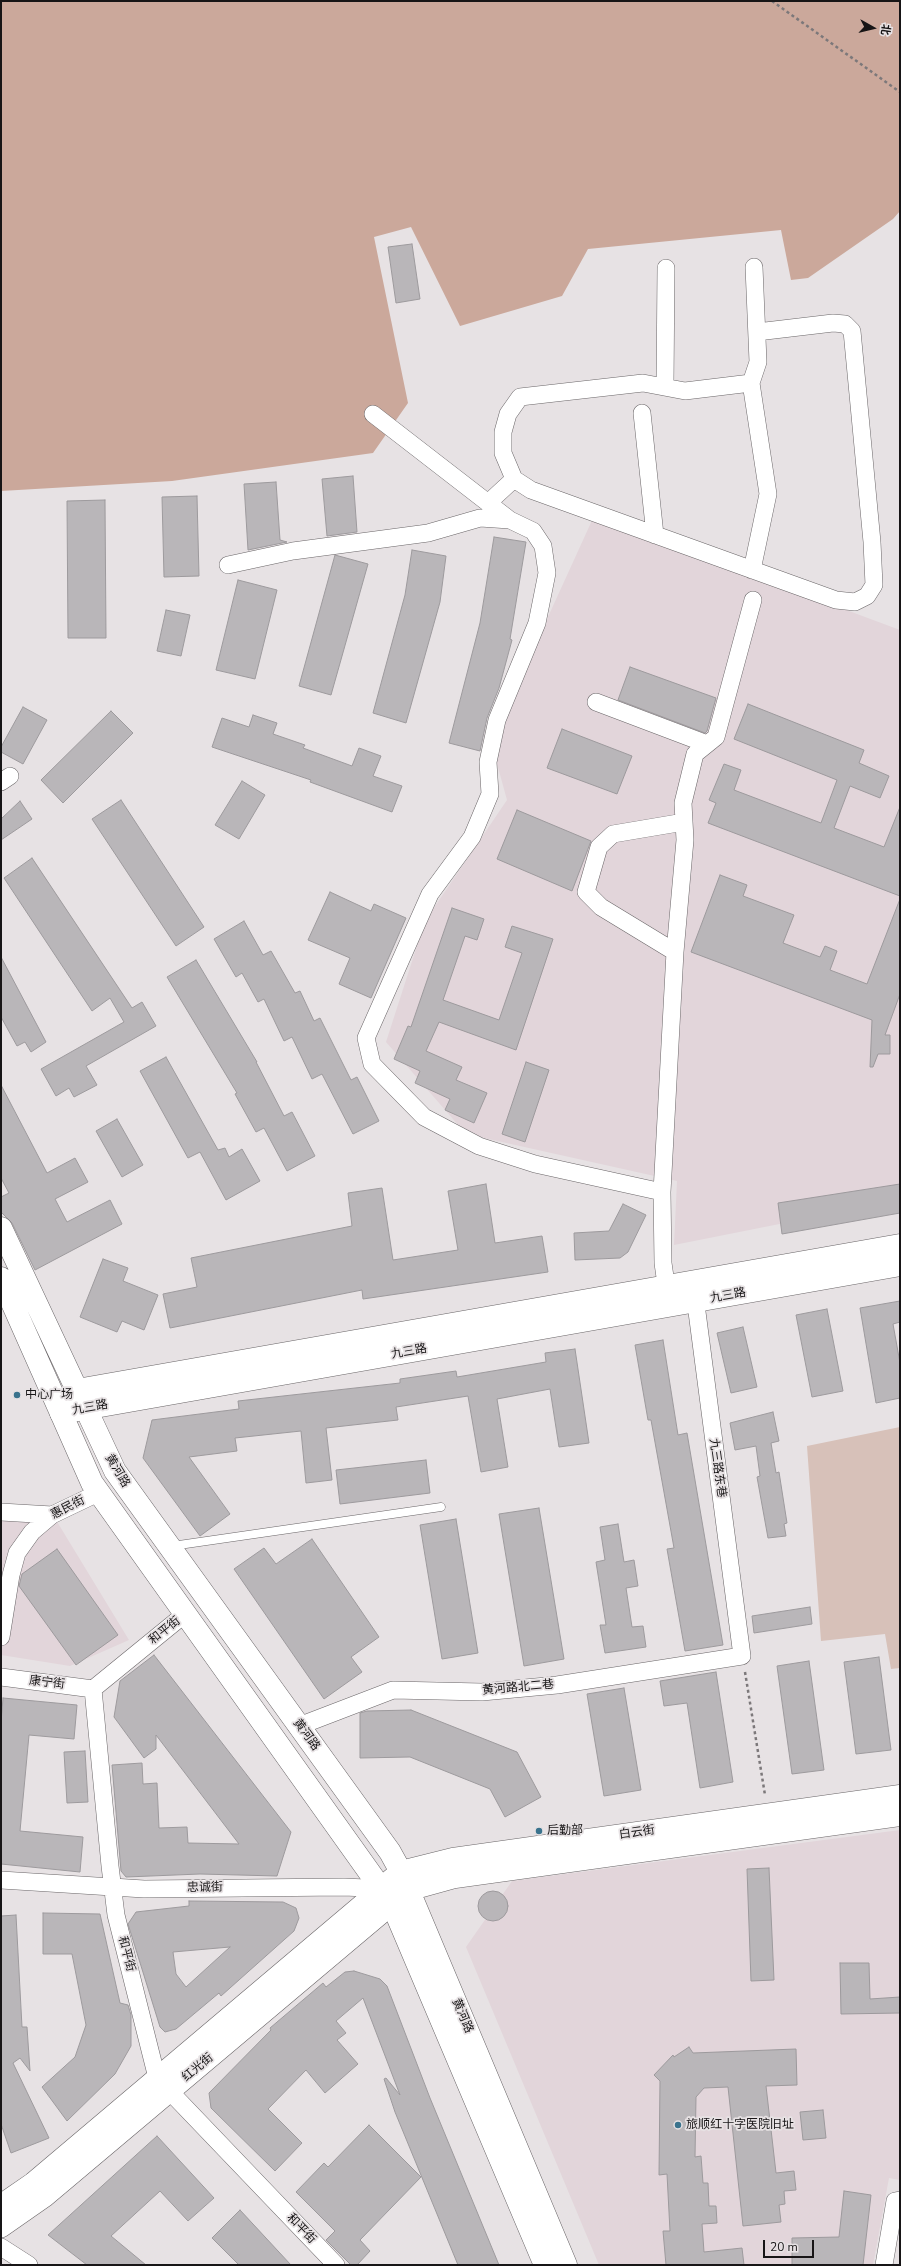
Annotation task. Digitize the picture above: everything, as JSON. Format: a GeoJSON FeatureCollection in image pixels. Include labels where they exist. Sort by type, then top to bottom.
{"type":"FeatureCollection","features":[{"type":"Feature","properties":{"kind":"main road","name":"黄河路"},"geometry":{"type":"LineString","coordinates":[[1,1228],[114,1471],[390,1852],[405,1881],[566,2265]]}},
{"type":"Feature","properties":{"kind":"main road","name":"九三路"},"geometry":{"type":"LineString","coordinates":[[61,1414],[694,1291],[900,1245]]}},
{"type":"Feature","properties":{"kind":"main road","name":"九三路"},"geometry":{"type":"LineString","coordinates":[[694,1291],[900,1265]]}},
{"type":"Feature","properties":{"kind":"main road","name":"黄河路"},"geometry":{"type":"LineString","coordinates":[[1,1278],[92,1483],[98,1493],[386,1896],[545,2265]]}},
{"type":"Feature","properties":{"kind":"main road","name":"九三路"},"geometry":{"type":"LineString","coordinates":[[61,1414],[76,1390],[667,1296]]}},
{"type":"Feature","properties":{"kind":"main road","name":"白云街"},"geometry":{"type":"LineString","coordinates":[[386,1896],[405,1881],[453,1859],[900,1796]]}},
{"type":"Feature","properties":{"kind":"main road","name":"白云街"},"geometry":{"type":"LineString","coordinates":[[405,1881],[455,1878],[900,1816]]}},
{"type":"Feature","properties":{"kind":"street"},"geometry":{"type":"LineString","coordinates":[[752,570],[768,494],[751,383],[758,362],[754,267]]}},
{"type":"Feature","properties":{"kind":"street"},"geometry":{"type":"LineString","coordinates":[[665,386],[666,268]]}},
{"type":"Feature","properties":{"kind":"street"},"geometry":{"type":"LineString","coordinates":[[751,383],[685,391],[643,383],[520,396],[508,414],[502,432],[503,454],[514,479],[530,490],[836,600],[855,602],[867,596],[874,585],[872,542],[852,331],[845,324],[833,323],[757,332]]}},
{"type":"Feature","properties":{"kind":"street"},"geometry":{"type":"LineString","coordinates":[[642,413],[655,535]]}},
{"type":"Feature","properties":{"kind":"street"},"geometry":{"type":"LineString","coordinates":[[373,414],[510,520],[533,531],[543,546],[547,573],[537,623],[497,720],[488,762],[490,794],[472,837],[430,894],[366,1038],[372,1064],[424,1117],[479,1146],[535,1164],[662,1192]]}},
{"type":"Feature","properties":{"kind":"street"},"geometry":{"type":"LineString","coordinates":[[488,503],[514,479]]}},
{"type":"Feature","properties":{"kind":"street"},"geometry":{"type":"LineString","coordinates":[[228,565],[293,551],[428,533],[480,518],[510,520]]}},
{"type":"Feature","properties":{"kind":"street"},"geometry":{"type":"LineString","coordinates":[[667,1296],[663,1263],[662,1192],[675,952],[685,840],[683,803],[695,754],[716,738],[753,600]]}},
{"type":"Feature","properties":{"kind":"street"},"geometry":{"type":"LineString","coordinates":[[596,702],[707,744]]}},
{"type":"Feature","properties":{"kind":"street"},"geometry":{"type":"LineString","coordinates":[[675,952],[601,907],[586,892],[599,847],[613,834],[684,822]]}},
{"type":"Feature","properties":{"kind":"street","name":"九三路东巷"},"geometry":{"type":"LineString","coordinates":[[694,1291],[742,1656]]}},
{"type":"Feature","properties":{"kind":"street","name":"惠民街"},"geometry":{"type":"LineString","coordinates":[[1,1637],[10,1575],[17,1553],[32,1532],[52,1515],[98,1493]]}},
{"type":"Feature","properties":{"kind":"street"},"geometry":{"type":"LineString","coordinates":[[1,1512],[52,1515]]}},
{"type":"Feature","properties":{"kind":"street","name":"和平街"},"geometry":{"type":"LineString","coordinates":[[185,1614],[93,1689],[116,1915],[163,2085],[336,2265]]}},
{"type":"Feature","properties":{"kind":"street","name":"黄河路北二巷"},"geometry":{"type":"LineString","coordinates":[[299,1726],[393,1690],[482,1692],[557,1685],[742,1656]]}},
{"type":"Feature","properties":{"kind":"street","name":"康宁街"},"geometry":{"type":"LineString","coordinates":[[1,1677],[93,1689]]}},
{"type":"Feature","properties":{"kind":"street","name":"忠诚街"},"geometry":{"type":"LineString","coordinates":[[1,1880],[113,1888],[344,1886],[386,1896]]}},
{"type":"Feature","properties":{"kind":"street","name":"红光街"},"geometry":{"type":"LineString","coordinates":[[1,2227],[44,2197],[163,2085],[386,1896]]}},
{"type":"Feature","properties":{"kind":"street","name":"红光街"},"geometry":{"type":"LineString","coordinates":[[1,2205],[33,2183],[163,2085]]}},
{"type":"Feature","properties":{"kind":"street"},"geometry":{"type":"LineString","coordinates":[[884,2265],[895,2201],[900,2200]]}},
{"type":"Feature","properties":{"kind":"street"},"geometry":{"type":"LineString","coordinates":[[1,2247],[29,2265]]}},
{"type":"Feature","properties":{"kind":"lane"},"geometry":{"type":"LineString","coordinates":[[170,1547],[441,1507]]}},
{"type":"Feature","properties":{"kind":"path"},"geometry":{"type":"LineString","coordinates":[[772,1],[900,92]]}},
{"type":"Feature","properties":{"kind":"path"},"geometry":{"type":"LineString","coordinates":[[742,1656],[769,1815]]}},
{"type":"Feature","properties":{"kind":"shaded area"},"geometry":{"type":"Polygon","coordinates":[[[1,1],[900,1],[900,211],[893,219],[808,278],[791,280],[781,230],[588,249],[562,296],[460,326],[411,227],[374,237],[408,403],[373,453],[172,481],[1,491],[1,1]]]}},
{"type":"Feature","properties":{"kind":"shaded area"},"geometry":{"type":"Polygon","coordinates":[[[594,516],[900,630],[900,1200],[674,1245],[677,1181],[466,1134],[386,1042],[425,921],[507,800],[491,742],[594,516]]]}},
{"type":"Feature","properties":{"kind":"shaded area"},"geometry":{"type":"Polygon","coordinates":[[[900,1427],[900,1668],[891,1669],[885,1634],[821,1641],[807,1446],[900,1427]]]}},
{"type":"Feature","properties":{"kind":"shaded area"},"geometry":{"type":"Polygon","coordinates":[[[1,1516],[56,1520],[129,1640],[70,1666],[1,1655],[1,1516]]]}},
{"type":"Feature","properties":{"kind":"shaded area"},"geometry":{"type":"Polygon","coordinates":[[[900,1830],[900,2180],[889,2178],[873,2265],[599,2265],[466,1947],[512,1881],[900,1830]]]}},
{"type":"Feature","properties":{"kind":"building"},"geometry":{"type":"Polygon","coordinates":[[[412,244],[420,299],[396,303],[388,247],[412,244]]]}},
{"type":"Feature","properties":{"kind":"building"},"geometry":{"type":"Polygon","coordinates":[[[353,476],[357,532],[327,536],[322,479],[353,476]]]}},
{"type":"Feature","properties":{"kind":"building"},"geometry":{"type":"Polygon","coordinates":[[[276,482],[280,540],[287,542],[248,550],[244,484],[276,482]]]}},
{"type":"Feature","properties":{"kind":"building"},"geometry":{"type":"Polygon","coordinates":[[[197,496],[199,576],[164,577],[162,497],[197,496]]]}},
{"type":"Feature","properties":{"kind":"building"},"geometry":{"type":"Polygon","coordinates":[[[105,500],[106,638],[68,638],[67,501],[105,500]]]}},
{"type":"Feature","properties":{"kind":"building"},"geometry":{"type":"Polygon","coordinates":[[[494,537],[526,542],[510,639],[512,640],[499,688],[487,718],[480,751],[449,743],[480,623],[494,537]]]}},
{"type":"Feature","properties":{"kind":"building"},"geometry":{"type":"Polygon","coordinates":[[[412,550],[446,556],[440,602],[406,723],[373,713],[405,595],[412,550]]]}},
{"type":"Feature","properties":{"kind":"building"},"geometry":{"type":"Polygon","coordinates":[[[335,555],[368,564],[331,695],[299,686],[335,555]]]}},
{"type":"Feature","properties":{"kind":"building"},"geometry":{"type":"Polygon","coordinates":[[[238,580],[277,590],[255,679],[216,670],[238,580]]]}},
{"type":"Feature","properties":{"kind":"building"},"geometry":{"type":"Polygon","coordinates":[[[166,610],[190,615],[181,656],[157,651],[166,610]]]}},
{"type":"Feature","properties":{"kind":"building"},"geometry":{"type":"Polygon","coordinates":[[[630,667],[716,698],[707,731],[705,733],[618,700],[630,667]]]}},
{"type":"Feature","properties":{"kind":"building"},"geometry":{"type":"Polygon","coordinates":[[[748,704],[864,750],[859,763],[889,776],[880,798],[850,786],[834,828],[884,847],[900,807],[900,896],[708,823],[716,803],[709,800],[724,764],[741,770],[734,790],[821,823],[837,780],[734,739],[748,704]]]}},
{"type":"Feature","properties":{"kind":"building"},"geometry":{"type":"Polygon","coordinates":[[[23,707],[47,720],[23,764],[1,752],[1,747],[23,707]]]}},
{"type":"Feature","properties":{"kind":"building"},"geometry":{"type":"Polygon","coordinates":[[[111,711],[133,733],[63,803],[41,780],[111,711]]]}},
{"type":"Feature","properties":{"kind":"building"},"geometry":{"type":"Polygon","coordinates":[[[253,715],[277,723],[273,734],[305,745],[303,748],[352,766],[359,748],[381,756],[373,776],[402,786],[392,812],[310,782],[311,780],[212,747],[222,718],[249,727],[253,715]]]}},
{"type":"Feature","properties":{"kind":"building"},"geometry":{"type":"Polygon","coordinates":[[[562,729],[632,756],[617,794],[547,768],[562,729]]]}},
{"type":"Feature","properties":{"kind":"building"},"geometry":{"type":"Polygon","coordinates":[[[242,781],[265,795],[239,839],[215,825],[242,781]]]}},
{"type":"Feature","properties":{"kind":"building"},"geometry":{"type":"Polygon","coordinates":[[[121,800],[204,927],[176,946],[92,819],[121,800]]]}},
{"type":"Feature","properties":{"kind":"building"},"geometry":{"type":"Polygon","coordinates":[[[20,801],[32,819],[1,840],[1,819],[20,801]]]}},
{"type":"Feature","properties":{"kind":"building"},"geometry":{"type":"Polygon","coordinates":[[[517,810],[591,841],[572,891],[497,859],[517,810]]]}},
{"type":"Feature","properties":{"kind":"building"},"geometry":{"type":"Polygon","coordinates":[[[32,858],[132,1008],[142,1002],[156,1026],[86,1066],[97,1085],[74,1097],[69,1088],[56,1096],[41,1069],[124,1022],[110,998],[92,1011],[4,878],[32,858]]]}},
{"type":"Feature","properties":{"kind":"building"},"geometry":{"type":"Polygon","coordinates":[[[720,875],[747,885],[743,896],[794,915],[783,943],[820,957],[825,946],[837,951],[830,970],[867,984],[900,899],[900,994],[885,1035],[890,1035],[890,1054],[878,1054],[873,1067],[870,1067],[872,1020],[691,952],[720,875]]]}},
{"type":"Feature","properties":{"kind":"building"},"geometry":{"type":"Polygon","coordinates":[[[330,892],[371,911],[374,904],[406,918],[371,998],[339,984],[350,958],[308,940],[330,892]]]}},
{"type":"Feature","properties":{"kind":"building"},"geometry":{"type":"Polygon","coordinates":[[[452,908],[484,919],[477,940],[465,936],[443,1000],[499,1020],[522,953],[505,947],[512,926],[553,939],[516,1050],[439,1022],[426,1051],[462,1067],[456,1080],[487,1093],[474,1123],[445,1110],[450,1099],[415,1083],[420,1071],[394,1059],[408,1026],[411,1027],[452,908]]]}},
{"type":"Feature","properties":{"kind":"building"},"geometry":{"type":"Polygon","coordinates":[[[244,921],[263,955],[271,951],[295,993],[300,991],[314,1021],[320,1018],[351,1080],[357,1077],[379,1121],[353,1134],[322,1074],[312,1079],[292,1037],[284,1041],[264,999],[258,1002],[242,973],[236,977],[214,939],[244,921]]]}},
{"type":"Feature","properties":{"kind":"building"},"geometry":{"type":"Polygon","coordinates":[[[1,957],[46,1042],[31,1052],[25,1042],[17,1046],[1,1017],[1,957]]]}},
{"type":"Feature","properties":{"kind":"building"},"geometry":{"type":"Polygon","coordinates":[[[196,960],[257,1062],[284,1116],[292,1112],[315,1156],[287,1171],[264,1128],[256,1132],[235,1094],[237,1093],[167,977],[196,960]]]}},
{"type":"Feature","properties":{"kind":"building"},"geometry":{"type":"Polygon","coordinates":[[[166,1057],[218,1150],[225,1148],[229,1157],[242,1149],[260,1181],[226,1200],[200,1152],[188,1158],[140,1071],[166,1057]]]}},
{"type":"Feature","properties":{"kind":"building"},"geometry":{"type":"Polygon","coordinates":[[[526,1062],[549,1070],[525,1142],[502,1134],[526,1062]]]}},
{"type":"Feature","properties":{"kind":"building"},"geometry":{"type":"Polygon","coordinates":[[[1,1085],[47,1173],[75,1158],[88,1182],[55,1199],[67,1222],[110,1200],[122,1224],[35,1270],[12,1223],[1,1212],[1,1197],[9,1193],[1,1178],[1,1085]]]}},
{"type":"Feature","properties":{"kind":"building"},"geometry":{"type":"Polygon","coordinates":[[[117,1119],[143,1165],[122,1177],[96,1131],[117,1119]]]}},
{"type":"Feature","properties":{"kind":"building"},"geometry":{"type":"Polygon","coordinates":[[[486,1184],[495,1243],[542,1236],[548,1272],[363,1299],[362,1290],[170,1328],[163,1294],[197,1287],[191,1258],[352,1226],[348,1193],[382,1188],[393,1260],[458,1250],[448,1191],[486,1184]]]}},
{"type":"Feature","properties":{"kind":"building"},"geometry":{"type":"Polygon","coordinates":[[[900,1184],[900,1213],[782,1234],[778,1203],[900,1184]]]}},
{"type":"Feature","properties":{"kind":"building"},"geometry":{"type":"Polygon","coordinates":[[[623,1204],[646,1215],[628,1252],[620,1258],[575,1260],[574,1233],[609,1231],[623,1204]]]}},
{"type":"Feature","properties":{"kind":"building"},"geometry":{"type":"Polygon","coordinates":[[[103,1259],[128,1268],[123,1281],[158,1295],[144,1330],[122,1321],[117,1332],[80,1317],[103,1259]]]}},
{"type":"Feature","properties":{"kind":"building"},"geometry":{"type":"Polygon","coordinates":[[[900,1301],[900,1322],[893,1324],[900,1363],[900,1398],[876,1403],[860,1308],[900,1301]]]}},
{"type":"Feature","properties":{"kind":"building"},"geometry":{"type":"Polygon","coordinates":[[[827,1309],[843,1391],[812,1397],[796,1315],[827,1309]]]}},
{"type":"Feature","properties":{"kind":"building"},"geometry":{"type":"Polygon","coordinates":[[[743,1327],[757,1387],[731,1393],[717,1333],[743,1327]]]}},
{"type":"Feature","properties":{"kind":"building"},"geometry":{"type":"Polygon","coordinates":[[[663,1340],[678,1435],[687,1433],[723,1645],[685,1651],[667,1549],[674,1548],[651,1420],[648,1420],[635,1345],[663,1340]]]}},
{"type":"Feature","properties":{"kind":"building"},"geometry":{"type":"Polygon","coordinates":[[[575,1349],[589,1443],[559,1447],[550,1389],[497,1399],[508,1467],[481,1472],[468,1396],[396,1407],[398,1420],[326,1428],[332,1480],[306,1483],[301,1431],[235,1438],[237,1451],[189,1457],[230,1514],[200,1536],[143,1458],[152,1420],[239,1409],[238,1401],[400,1383],[400,1379],[456,1371],[457,1377],[546,1362],[545,1353],[575,1349]]]}},
{"type":"Feature","properties":{"kind":"building"},"geometry":{"type":"Polygon","coordinates":[[[773,1412],[779,1441],[771,1443],[776,1473],[779,1472],[787,1523],[784,1524],[786,1536],[768,1538],[757,1477],[760,1476],[756,1446],[735,1450],[730,1423],[773,1412]]]}},
{"type":"Feature","properties":{"kind":"building"},"geometry":{"type":"Polygon","coordinates":[[[426,1460],[430,1493],[340,1504],[336,1470],[426,1460]]]}},
{"type":"Feature","properties":{"kind":"building"},"geometry":{"type":"Polygon","coordinates":[[[539,1508],[564,1659],[524,1666],[499,1514],[539,1508]]]}},
{"type":"Feature","properties":{"kind":"building"},"geometry":{"type":"Polygon","coordinates":[[[456,1519],[478,1653],[442,1659],[420,1525],[456,1519]]]}},
{"type":"Feature","properties":{"kind":"building"},"geometry":{"type":"Polygon","coordinates":[[[618,1524],[624,1562],[634,1560],[638,1586],[626,1588],[632,1627],[643,1626],[646,1647],[605,1653],[600,1625],[606,1625],[596,1562],[605,1560],[600,1527],[618,1524]]]}},
{"type":"Feature","properties":{"kind":"building"},"geometry":{"type":"Polygon","coordinates":[[[312,1539],[379,1637],[351,1657],[362,1672],[324,1699],[234,1569],[264,1548],[276,1564],[312,1539]]]}},
{"type":"Feature","properties":{"kind":"building"},"geometry":{"type":"Polygon","coordinates":[[[57,1549],[118,1635],[76,1665],[19,1586],[22,1574],[57,1549]]]}},
{"type":"Feature","properties":{"kind":"building"},"geometry":{"type":"Polygon","coordinates":[[[810,1607],[812,1624],[754,1633],[752,1616],[810,1607]]]}},
{"type":"Feature","properties":{"kind":"building"},"geometry":{"type":"Polygon","coordinates":[[[154,1655],[291,1832],[277,1876],[200,1874],[126,1877],[121,1871],[112,1765],[142,1763],[143,1784],[157,1783],[159,1828],[187,1827],[188,1843],[239,1844],[156,1735],[156,1749],[144,1758],[114,1717],[120,1681],[154,1655]]]}},
{"type":"Feature","properties":{"kind":"building"},"geometry":{"type":"Polygon","coordinates":[[[879,1657],[891,1750],[856,1754],[844,1662],[879,1657]]]}},
{"type":"Feature","properties":{"kind":"building"},"geometry":{"type":"Polygon","coordinates":[[[809,1661],[824,1770],[792,1774],[777,1666],[809,1661]]]}},
{"type":"Feature","properties":{"kind":"building"},"geometry":{"type":"Polygon","coordinates":[[[716,1672],[733,1782],[700,1788],[687,1703],[664,1706],[660,1681],[716,1672]]]}},
{"type":"Feature","properties":{"kind":"building"},"geometry":{"type":"Polygon","coordinates":[[[624,1688],[641,1790],[604,1796],[587,1694],[624,1688]]]}},
{"type":"Feature","properties":{"kind":"building"},"geometry":{"type":"Polygon","coordinates":[[[3,1698],[77,1705],[74,1739],[29,1735],[20,1831],[83,1837],[80,1872],[1,1864],[1,1722],[3,1698]]]}},
{"type":"Feature","properties":{"kind":"building"},"geometry":{"type":"Polygon","coordinates":[[[411,1710],[517,1752],[541,1797],[505,1817],[490,1789],[410,1757],[360,1758],[360,1713],[367,1711],[411,1710]]]}},
{"type":"Feature","properties":{"kind":"building"},"geometry":{"type":"Polygon","coordinates":[[[85,1751],[88,1802],[67,1803],[64,1752],[85,1751]]]}},
{"type":"Feature","properties":{"kind":"building"},"geometry":{"type":"Polygon","coordinates":[[[769,1868],[774,1980],[751,1981],[747,1869],[769,1868]]]}},
{"type":"Feature","properties":{"kind":"building"},"geometry":{"type":"Polygon","coordinates":[[[493,1891],[504,1895],[508,1906],[504,1917],[493,1921],[482,1917],[478,1906],[482,1895],[493,1891]]]}},
{"type":"Feature","properties":{"kind":"building"},"geometry":{"type":"Polygon","coordinates":[[[189,1901],[283,1902],[296,1908],[299,1918],[294,1931],[221,1996],[219,1993],[176,2029],[165,2032],[160,2027],[128,1924],[136,1912],[189,1906],[189,1901]],[[230,1947],[173,1952],[176,1974],[186,1987],[230,1947]]]}},
{"type":"Feature","properties":{"kind":"building"},"geometry":{"type":"Polygon","coordinates":[[[43,1913],[100,1914],[120,2003],[128,2005],[131,2015],[131,2046],[115,2074],[67,2121],[42,2087],[75,2057],[86,2025],[72,1954],[43,1954],[43,1913]]]}},
{"type":"Feature","properties":{"kind":"building"},"geometry":{"type":"Polygon","coordinates":[[[16,1915],[22,2027],[27,2027],[30,2071],[20,2058],[13,2063],[49,2138],[11,2153],[1,2124],[1,1916],[16,1915]]]}},
{"type":"Feature","properties":{"kind":"building"},"geometry":{"type":"Polygon","coordinates":[[[840,1963],[869,1963],[870,1999],[900,1997],[900,2013],[841,2014],[840,1963]]]}},
{"type":"Feature","properties":{"kind":"building"},"geometry":{"type":"Polygon","coordinates":[[[354,1971],[380,1979],[387,1986],[430,2098],[499,2265],[458,2265],[395,2112],[384,2079],[386,2078],[400,2095],[363,1998],[336,2021],[346,2033],[337,2040],[358,2064],[325,2093],[306,2070],[268,2109],[302,2143],[275,2171],[211,2108],[209,2093],[271,2030],[270,2028],[323,1983],[326,1987],[345,1972],[354,1971]]]}},
{"type":"Feature","properties":{"kind":"building"},"geometry":{"type":"Polygon","coordinates":[[[689,2047],[693,2053],[796,2049],[797,2085],[766,2086],[776,2173],[794,2171],[796,2190],[784,2191],[785,2204],[779,2205],[781,2222],[743,2226],[728,2087],[704,2088],[696,2097],[695,2157],[701,2156],[703,2183],[708,2183],[709,2206],[716,2206],[717,2223],[702,2224],[704,2252],[742,2248],[744,2265],[666,2265],[663,2231],[670,2231],[667,2174],[659,2175],[660,2081],[654,2075],[673,2055],[674,2057],[689,2047]]]}},
{"type":"Feature","properties":{"kind":"building"},"geometry":{"type":"Polygon","coordinates":[[[823,2110],[826,2138],[803,2140],[800,2112],[823,2110]]]}},
{"type":"Feature","properties":{"kind":"building"},"geometry":{"type":"Polygon","coordinates":[[[369,2125],[421,2177],[360,2240],[370,2251],[357,2265],[351,2265],[326,2240],[335,2231],[296,2192],[324,2163],[328,2167],[369,2125]]]}},
{"type":"Feature","properties":{"kind":"building"},"geometry":{"type":"Polygon","coordinates":[[[157,2136],[214,2198],[188,2221],[160,2191],[111,2236],[146,2265],[87,2265],[48,2235],[157,2136]]]}},
{"type":"Feature","properties":{"kind":"building"},"geometry":{"type":"Polygon","coordinates":[[[844,2191],[871,2195],[863,2265],[792,2265],[792,2238],[839,2237],[844,2191]]]}},
{"type":"Feature","properties":{"kind":"building"},"geometry":{"type":"Polygon","coordinates":[[[240,2210],[291,2265],[239,2265],[212,2238],[240,2210]]]}},
{"type":"Feature","properties":{"kind":"place","name":"中心广场"},"geometry":{"type":"Point","coordinates":[17,1395]}},
{"type":"Feature","properties":{"kind":"place","name":"后勤部"},"geometry":{"type":"Point","coordinates":[539,1831]}},
{"type":"Feature","properties":{"kind":"place","name":"旅顺红十字医院旧址"},"geometry":{"type":"Point","coordinates":[678,2125]}}]}
